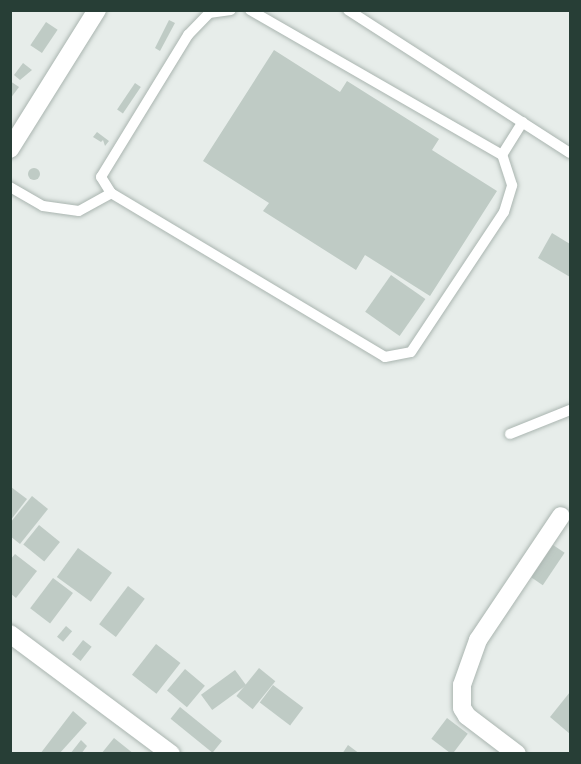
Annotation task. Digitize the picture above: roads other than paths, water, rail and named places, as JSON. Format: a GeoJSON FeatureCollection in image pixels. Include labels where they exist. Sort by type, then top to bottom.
{"type":"FeatureCollection","features":[{"type":"Feature","properties":{"kind":"street"},"geometry":{"type":"LineString","coordinates":[[10,149],[97,10]]}},
{"type":"Feature","properties":{"kind":"street"},"geometry":{"type":"LineString","coordinates":[[517,753],[467,716],[462,708],[462,685],[478,640],[561,516]]}},
{"type":"Feature","properties":{"kind":"street"},"geometry":{"type":"LineString","coordinates":[[10,634],[171,753]]}},
{"type":"Feature","properties":{"kind":"lane"},"geometry":{"type":"LineString","coordinates":[[231,10],[209,13],[188,35],[101,177],[111,193],[385,357],[411,352],[504,212],[512,185],[502,155],[250,10]]}},
{"type":"Feature","properties":{"kind":"lane"},"geometry":{"type":"LineString","coordinates":[[348,10],[570,153]]}},
{"type":"Feature","properties":{"kind":"lane"},"geometry":{"type":"LineString","coordinates":[[502,155],[523,122]]}},
{"type":"Feature","properties":{"kind":"lane"},"geometry":{"type":"LineString","coordinates":[[10,187],[43,206],[79,211],[111,193]]}},
{"type":"Feature","properties":{"kind":"lane"},"geometry":{"type":"LineString","coordinates":[[510,434],[570,410]]}}]}
